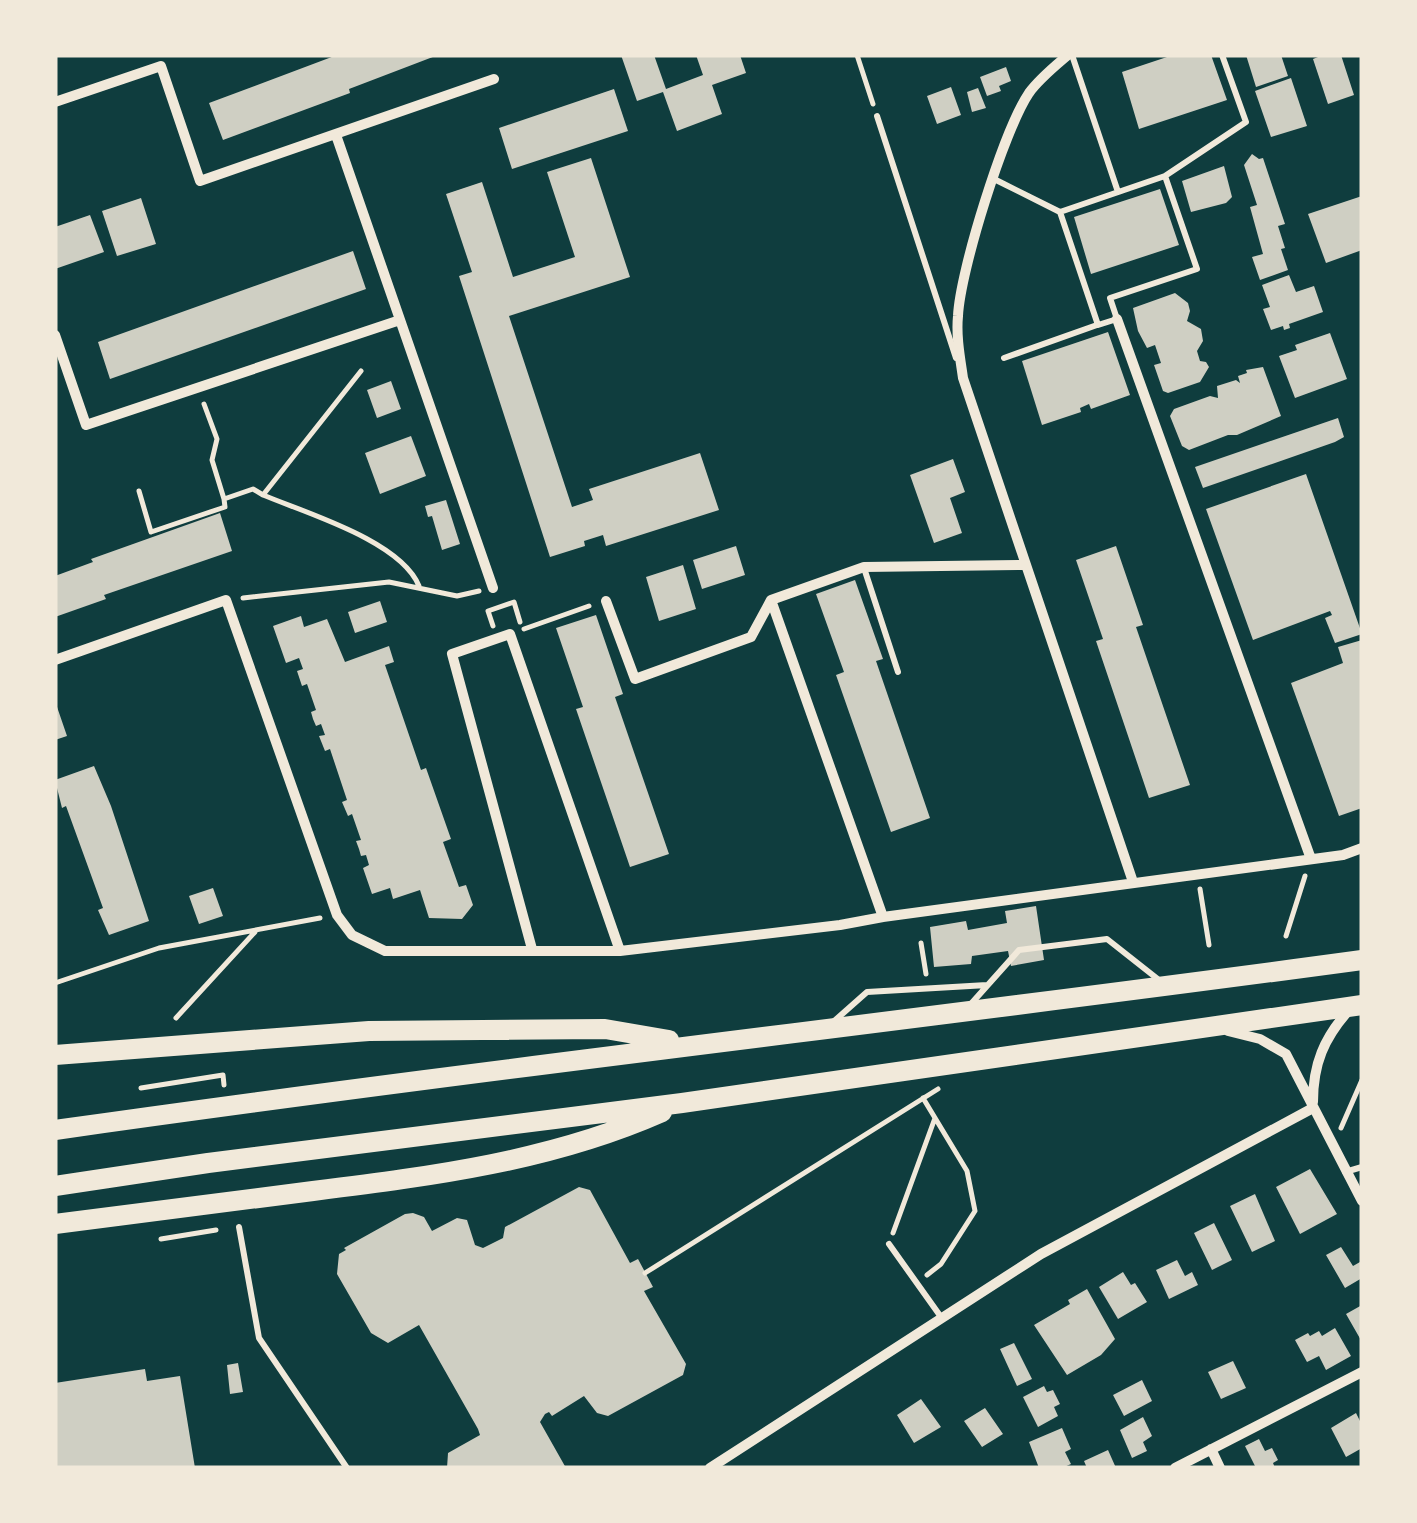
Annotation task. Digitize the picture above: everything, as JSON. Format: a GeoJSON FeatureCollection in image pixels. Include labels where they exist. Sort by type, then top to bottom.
{"type":"FeatureCollection","features":[{"type":"Feature","properties":{"kind":"main road"},"geometry":{"type":"LineString","coordinates":[[55,1130],[690,1044],[822,1031],[1362,960]]}},
{"type":"Feature","properties":{"kind":"main road"},"geometry":{"type":"LineString","coordinates":[[55,1186],[682,1103],[1357,1006]]}},
{"type":"Feature","properties":{"kind":"main road"},"geometry":{"type":"LineString","coordinates":[[55,1055],[403,1030],[605,1029],[690,1044]]}},
{"type":"Feature","properties":{"kind":"main road"},"geometry":{"type":"LineString","coordinates":[[55,1224],[423,1178],[522,1159],[622,1130],[682,1103]]}},
{"type":"Feature","properties":{"kind":"street"},"geometry":{"type":"LineString","coordinates":[[1070,55],[1030,91],[1015,118],[959,298],[958,338],[963,378],[1133,882]]}},
{"type":"Feature","properties":{"kind":"street"},"geometry":{"type":"LineString","coordinates":[[55,102],[161,66],[200,180],[494,79]]}},
{"type":"Feature","properties":{"kind":"street"},"geometry":{"type":"LineString","coordinates":[[336,134],[493,588]]}},
{"type":"Feature","properties":{"kind":"street"},"geometry":{"type":"LineString","coordinates":[[1116,319],[1311,859]]}},
{"type":"Feature","properties":{"kind":"street"},"geometry":{"type":"LineString","coordinates":[[55,335],[86,426],[400,320]]}},
{"type":"Feature","properties":{"kind":"street"},"geometry":{"type":"LineString","coordinates":[[606,601],[635,679],[751,637],[771,600],[864,567],[1026,565]]}},
{"type":"Feature","properties":{"kind":"street"},"geometry":{"type":"LineString","coordinates":[[55,660],[226,600],[337,915],[352,936],[384,951],[620,952],[840,926],[1343,855],[1362,848]]}},
{"type":"Feature","properties":{"kind":"street"},"geometry":{"type":"LineString","coordinates":[[771,600],[883,917]]}},
{"type":"Feature","properties":{"kind":"street"},"geometry":{"type":"LineString","coordinates":[[532,949],[452,654],[510,634],[620,952]]}},
{"type":"Feature","properties":{"kind":"street"},"geometry":{"type":"LineString","coordinates":[[1312,1108],[1318,1055],[1334,1026],[1357,1006]]}},
{"type":"Feature","properties":{"kind":"street"},"geometry":{"type":"LineString","coordinates":[[1217,1028],[1260,1038],[1286,1054],[1362,1201]]}},
{"type":"Feature","properties":{"kind":"street"},"geometry":{"type":"LineString","coordinates":[[710,1468],[1093,1224],[1312,1108]]}},
{"type":"Feature","properties":{"kind":"street"},"geometry":{"type":"LineString","coordinates":[[1175,1468],[1362,1372]]}},
{"type":"Feature","properties":{"kind":"street"},"geometry":{"type":"LineString","coordinates":[[1211,1449],[1220,1468]]}},
{"type":"Feature","properties":{"kind":"lane"},"geometry":{"type":"LineString","coordinates":[[1070,55],[1118,192]]}},
{"type":"Feature","properties":{"kind":"lane"},"geometry":{"type":"LineString","coordinates":[[1060,212],[1165,176],[1246,122],[1222,55]]}},
{"type":"Feature","properties":{"kind":"lane"},"geometry":{"type":"LineString","coordinates":[[877,116],[963,378]]}},
{"type":"Feature","properties":{"kind":"lane"},"geometry":{"type":"LineString","coordinates":[[1004,358],[1116,319],[1110,298],[1197,269],[1165,176]]}},
{"type":"Feature","properties":{"kind":"lane"},"geometry":{"type":"LineString","coordinates":[[994,179],[1060,212],[1098,325]]}},
{"type":"Feature","properties":{"kind":"lane"},"geometry":{"type":"LineString","coordinates":[[864,567],[898,672]]}},
{"type":"Feature","properties":{"kind":"lane"},"geometry":{"type":"LineString","coordinates":[[963,1013],[1019,950],[1107,940],[1168,986]]}},
{"type":"Feature","properties":{"kind":"lane"},"geometry":{"type":"LineString","coordinates":[[822,1031],[867,992],[989,984]]}},
{"type":"Feature","properties":{"kind":"lane"},"geometry":{"type":"LineString","coordinates":[[1345,1172],[1362,1166]]}},
{"type":"Feature","properties":{"kind":"lane"},"geometry":{"type":"LineString","coordinates":[[239,1226],[259,1338],[347,1468]]}},
{"type":"Feature","properties":{"kind":"lane"},"geometry":{"type":"LineString","coordinates":[[889,1244],[941,1318]]}},
{"type":"Feature","properties":{"kind":"path"},"geometry":{"type":"LineString","coordinates":[[857,55],[877,116]]}},
{"type":"Feature","properties":{"kind":"path"},"geometry":{"type":"LineString","coordinates":[[263,494],[360,370]]}},
{"type":"Feature","properties":{"kind":"path"},"geometry":{"type":"LineString","coordinates":[[139,491],[150,532],[225,508],[212,460],[216,440],[199,388]]}},
{"type":"Feature","properties":{"kind":"path"},"geometry":{"type":"LineString","coordinates":[[224,499],[254,490],[382,547],[415,577],[419,586]]}},
{"type":"Feature","properties":{"kind":"path"},"geometry":{"type":"LineString","coordinates":[[226,600],[389,582],[457,596],[493,588]]}},
{"type":"Feature","properties":{"kind":"path"},"geometry":{"type":"LineString","coordinates":[[510,634],[606,601]]}},
{"type":"Feature","properties":{"kind":"path"},"geometry":{"type":"LineString","coordinates":[[499,607],[514,602],[523,629]]}},
{"type":"Feature","properties":{"kind":"path"},"geometry":{"type":"LineString","coordinates":[[1286,936],[1311,859]]}},
{"type":"Feature","properties":{"kind":"path"},"geometry":{"type":"LineString","coordinates":[[1198,874],[1209,945]]}},
{"type":"Feature","properties":{"kind":"path"},"geometry":{"type":"LineString","coordinates":[[55,983],[158,948],[337,915]]}},
{"type":"Feature","properties":{"kind":"path"},"geometry":{"type":"LineString","coordinates":[[176,1018],[257,930]]}},
{"type":"Feature","properties":{"kind":"path"},"geometry":{"type":"LineString","coordinates":[[920,943],[928,987]]}},
{"type":"Feature","properties":{"kind":"path"},"geometry":{"type":"LineString","coordinates":[[141,1088],[223,1075]]}},
{"type":"Feature","properties":{"kind":"path"},"geometry":{"type":"LineString","coordinates":[[1332,1148],[1362,1080]]}},
{"type":"Feature","properties":{"kind":"path"},"geometry":{"type":"LineString","coordinates":[[645,1273],[938,1089]]}},
{"type":"Feature","properties":{"kind":"path"},"geometry":{"type":"LineString","coordinates":[[918,1284],[941,1264],[976,1212],[967,1171],[923,1098]]}},
{"type":"Feature","properties":{"kind":"path"},"geometry":{"type":"LineString","coordinates":[[889,1244],[935,1118]]}},
{"type":"Feature","properties":{"kind":"path"},"geometry":{"type":"LineString","coordinates":[[161,1239],[216,1230]]}},
{"type":"Feature","properties":{"kind":"building"},"geometry":{"type":"Polygon","coordinates":[[[337,55],[438,55],[223,140],[209,103],[337,55]]]}},
{"type":"Feature","properties":{"kind":"building"},"geometry":{"type":"Polygon","coordinates":[[[621,55],[654,55],[666,89],[703,75],[696,55],[740,55],[746,73],[712,85],[722,114],[677,131],[663,92],[637,101],[621,55]]]}},
{"type":"Feature","properties":{"kind":"building"},"geometry":{"type":"Polygon","coordinates":[[[1173,55],[1211,55],[1227,100],[1139,129],[1122,72],[1173,55]]]}},
{"type":"Feature","properties":{"kind":"building"},"geometry":{"type":"Polygon","coordinates":[[[1246,55],[1281,55],[1288,76],[1256,87],[1246,55]]]}},
{"type":"Feature","properties":{"kind":"building"},"geometry":{"type":"Polygon","coordinates":[[[1341,55],[1354,95],[1328,104],[1313,59],[1341,55]]]}},
{"type":"Feature","properties":{"kind":"building"},"geometry":{"type":"Polygon","coordinates":[[[1006,67],[1011,81],[999,86],[1001,91],[987,96],[980,77],[1006,67]]]}},
{"type":"Feature","properties":{"kind":"building"},"geometry":{"type":"Polygon","coordinates":[[[1291,78],[1307,126],[1271,137],[1255,91],[1291,78]]]}},
{"type":"Feature","properties":{"kind":"building"},"geometry":{"type":"Polygon","coordinates":[[[951,87],[961,115],[937,124],[927,96],[951,87]]]}},
{"type":"Feature","properties":{"kind":"building"},"geometry":{"type":"Polygon","coordinates":[[[978,88],[986,108],[972,112],[967,92],[978,88]]]}},
{"type":"Feature","properties":{"kind":"building"},"geometry":{"type":"Polygon","coordinates":[[[614,89],[628,131],[512,169],[499,128],[614,89]]]}},
{"type":"Feature","properties":{"kind":"building"},"geometry":{"type":"Polygon","coordinates":[[[1252,154],[1263,158],[1285,224],[1278,226],[1288,270],[1260,280],[1252,257],[1263,254],[1250,207],[1257,205],[1244,165],[1252,154]]]}},
{"type":"Feature","properties":{"kind":"building"},"geometry":{"type":"Polygon","coordinates":[[[591,158],[630,277],[509,316],[572,507],[593,500],[589,489],[700,453],[719,510],[606,546],[603,535],[584,541],[585,546],[550,557],[459,276],[472,272],[446,194],[482,182],[513,277],[575,257],[547,172],[591,158]]]}},
{"type":"Feature","properties":{"kind":"building"},"geometry":{"type":"Polygon","coordinates":[[[1224,166],[1232,197],[1226,203],[1191,212],[1182,181],[1224,166]]]}},
{"type":"Feature","properties":{"kind":"building"},"geometry":{"type":"Polygon","coordinates":[[[1160,189],[1179,245],[1091,274],[1074,217],[1160,189]]]}},
{"type":"Feature","properties":{"kind":"building"},"geometry":{"type":"Polygon","coordinates":[[[1362,196],[1362,250],[1326,263],[1308,214],[1362,196]]]}},
{"type":"Feature","properties":{"kind":"building"},"geometry":{"type":"Polygon","coordinates":[[[141,198],[156,244],[117,256],[102,211],[141,198]]]}},
{"type":"Feature","properties":{"kind":"building"},"geometry":{"type":"Polygon","coordinates":[[[90,215],[104,252],[55,269],[55,227],[90,215]]]}},
{"type":"Feature","properties":{"kind":"building"},"geometry":{"type":"Polygon","coordinates":[[[353,251],[366,289],[110,379],[98,342],[353,251]]]}},
{"type":"Feature","properties":{"kind":"building"},"geometry":{"type":"Polygon","coordinates":[[[1289,275],[1296,292],[1314,286],[1323,312],[1289,324],[1290,328],[1271,330],[1263,309],[1270,307],[1262,285],[1289,275]]]}},
{"type":"Feature","properties":{"kind":"building"},"geometry":{"type":"Polygon","coordinates":[[[1175,293],[1188,303],[1187,321],[1201,329],[1203,341],[1197,351],[1200,361],[1209,367],[1200,382],[1168,393],[1163,391],[1154,365],[1161,363],[1155,345],[1147,348],[1133,308],[1175,293]]]}},
{"type":"Feature","properties":{"kind":"building"},"geometry":{"type":"Polygon","coordinates":[[[1108,332],[1130,395],[1091,409],[1089,404],[1080,408],[1081,412],[1042,425],[1022,361],[1108,332]]]}},
{"type":"Feature","properties":{"kind":"building"},"geometry":{"type":"Polygon","coordinates":[[[1330,333],[1347,379],[1295,398],[1279,356],[1297,350],[1295,345],[1330,333]]]}},
{"type":"Feature","properties":{"kind":"building"},"geometry":{"type":"Polygon","coordinates":[[[1263,367],[1281,416],[1189,450],[1182,446],[1170,416],[1174,409],[1210,396],[1218,398],[1217,386],[1236,380],[1240,383],[1238,376],[1246,370],[1263,367]]]}},
{"type":"Feature","properties":{"kind":"building"},"geometry":{"type":"Polygon","coordinates":[[[391,381],[401,409],[377,418],[367,390],[391,381]]]}},
{"type":"Feature","properties":{"kind":"building"},"geometry":{"type":"Polygon","coordinates":[[[1338,418],[1344,437],[1335,442],[1203,488],[1195,467],[1338,418]]]}},
{"type":"Feature","properties":{"kind":"building"},"geometry":{"type":"Polygon","coordinates":[[[411,436],[426,476],[380,494],[365,453],[411,436]]]}},
{"type":"Feature","properties":{"kind":"building"},"geometry":{"type":"Polygon","coordinates":[[[953,459],[965,492],[950,498],[962,533],[934,543],[910,475],[953,459]]]}},
{"type":"Feature","properties":{"kind":"building"},"geometry":{"type":"Polygon","coordinates":[[[1306,474],[1362,634],[1335,643],[1325,618],[1332,615],[1330,611],[1253,640],[1206,509],[1306,474]]]}},
{"type":"Feature","properties":{"kind":"building"},"geometry":{"type":"Polygon","coordinates":[[[446,500],[460,544],[442,550],[425,506],[446,500]]]}},
{"type":"Feature","properties":{"kind":"building"},"geometry":{"type":"Polygon","coordinates":[[[220,513],[232,551],[104,595],[106,599],[55,617],[55,576],[93,562],[91,559],[220,513]]]}},
{"type":"Feature","properties":{"kind":"building"},"geometry":{"type":"Polygon","coordinates":[[[736,546],[745,575],[702,589],[693,560],[736,546]]]}},
{"type":"Feature","properties":{"kind":"building"},"geometry":{"type":"Polygon","coordinates":[[[1116,546],[1143,625],[1136,627],[1190,785],[1149,798],[1096,641],[1103,639],[1076,560],[1116,546]]]}},
{"type":"Feature","properties":{"kind":"building"},"geometry":{"type":"Polygon","coordinates":[[[683,565],[696,609],[659,621],[646,577],[683,565]]]}},
{"type":"Feature","properties":{"kind":"building"},"geometry":{"type":"Polygon","coordinates":[[[855,580],[883,659],[876,661],[930,818],[891,832],[836,675],[844,672],[816,594],[855,580]]]}},
{"type":"Feature","properties":{"kind":"building"},"geometry":{"type":"Polygon","coordinates":[[[380,601],[387,622],[355,633],[348,612],[380,601]]]}},
{"type":"Feature","properties":{"kind":"building"},"geometry":{"type":"Polygon","coordinates":[[[596,615],[623,694],[615,697],[669,854],[630,867],[576,709],[583,707],[556,628],[596,615]]]}},
{"type":"Feature","properties":{"kind":"building"},"geometry":{"type":"Polygon","coordinates":[[[301,616],[304,627],[327,619],[345,662],[389,646],[394,662],[385,665],[421,770],[426,768],[451,839],[443,842],[459,887],[466,885],[473,905],[462,919],[429,918],[420,890],[393,899],[390,888],[372,894],[363,868],[369,865],[366,855],[361,856],[356,841],[361,840],[352,814],[348,816],[342,802],[347,800],[330,749],[325,751],[319,736],[325,735],[321,724],[316,726],[313,719],[311,712],[316,710],[307,684],[302,686],[297,671],[303,669],[299,658],[286,663],[273,626],[301,616]]]}},
{"type":"Feature","properties":{"kind":"building"},"geometry":{"type":"Polygon","coordinates":[[[1362,640],[1362,808],[1339,816],[1291,683],[1343,663],[1338,647],[1362,640]]]}},
{"type":"Feature","properties":{"kind":"building"},"geometry":{"type":"Polygon","coordinates":[[[55,701],[67,736],[55,740],[55,701]]]}},
{"type":"Feature","properties":{"kind":"building"},"geometry":{"type":"Polygon","coordinates":[[[94,766],[149,921],[109,935],[98,910],[103,908],[66,806],[62,808],[55,780],[94,766]]]}},
{"type":"Feature","properties":{"kind":"building"},"geometry":{"type":"Polygon","coordinates":[[[213,888],[223,916],[199,924],[189,896],[213,888]]]}},
{"type":"Feature","properties":{"kind":"building"},"geometry":{"type":"Polygon","coordinates":[[[1036,906],[1044,960],[1011,966],[1008,951],[972,956],[971,964],[934,967],[930,927],[966,921],[968,930],[1007,923],[1005,911],[1036,906]]]}},
{"type":"Feature","properties":{"kind":"building"},"geometry":{"type":"Polygon","coordinates":[[[1310,1169],[1337,1214],[1300,1234],[1276,1187],[1310,1169]]]}},
{"type":"Feature","properties":{"kind":"building"},"geometry":{"type":"Polygon","coordinates":[[[579,1187],[590,1190],[630,1263],[638,1259],[653,1287],[644,1291],[686,1364],[683,1375],[608,1416],[597,1413],[584,1396],[552,1416],[549,1412],[545,1414],[540,1422],[566,1468],[447,1468],[448,1453],[480,1435],[478,1429],[419,1325],[388,1343],[371,1333],[337,1274],[339,1254],[405,1214],[413,1213],[424,1217],[432,1231],[457,1218],[467,1220],[475,1245],[483,1248],[503,1238],[505,1227],[579,1187]]]}},
{"type":"Feature","properties":{"kind":"building"},"geometry":{"type":"Polygon","coordinates":[[[1255,1194],[1275,1241],[1252,1252],[1230,1206],[1255,1194]]]}},
{"type":"Feature","properties":{"kind":"building"},"geometry":{"type":"Polygon","coordinates":[[[1214,1223],[1232,1260],[1212,1270],[1194,1233],[1214,1223]]]}},
{"type":"Feature","properties":{"kind":"building"},"geometry":{"type":"Polygon","coordinates":[[[1341,1247],[1353,1266],[1360,1262],[1362,1265],[1362,1278],[1345,1288],[1326,1255],[1341,1247]]]}},
{"type":"Feature","properties":{"kind":"building"},"geometry":{"type":"Polygon","coordinates":[[[1177,1260],[1185,1276],[1192,1272],[1198,1285],[1169,1299],[1156,1270],[1177,1260]]]}},
{"type":"Feature","properties":{"kind":"building"},"geometry":{"type":"Polygon","coordinates":[[[1123,1272],[1147,1302],[1118,1319],[1099,1287],[1123,1272]]]}},
{"type":"Feature","properties":{"kind":"building"},"geometry":{"type":"Polygon","coordinates":[[[1087,1289],[1115,1339],[1101,1355],[1067,1375],[1034,1325],[1087,1289]]]}},
{"type":"Feature","properties":{"kind":"building"},"geometry":{"type":"Polygon","coordinates":[[[1362,1305],[1362,1342],[1346,1314],[1362,1305]]]}},
{"type":"Feature","properties":{"kind":"building"},"geometry":{"type":"Polygon","coordinates":[[[1335,1328],[1351,1356],[1326,1370],[1319,1356],[1307,1362],[1295,1340],[1319,1331],[1322,1336],[1335,1328]]]}},
{"type":"Feature","properties":{"kind":"building"},"geometry":{"type":"Polygon","coordinates":[[[1014,1343],[1032,1379],[1017,1386],[1000,1349],[1014,1343]]]}},
{"type":"Feature","properties":{"kind":"building"},"geometry":{"type":"Polygon","coordinates":[[[1233,1361],[1246,1388],[1221,1399],[1208,1372],[1233,1361]]]}},
{"type":"Feature","properties":{"kind":"building"},"geometry":{"type":"Polygon","coordinates":[[[238,1363],[243,1392],[230,1394],[227,1365],[238,1363]]]}},
{"type":"Feature","properties":{"kind":"building"},"geometry":{"type":"Polygon","coordinates":[[[145,1369],[147,1381],[180,1376],[195,1468],[55,1468],[55,1383],[145,1369]]]}},
{"type":"Feature","properties":{"kind":"building"},"geometry":{"type":"Polygon","coordinates":[[[1142,1380],[1152,1401],[1124,1416],[1113,1395],[1142,1380]]]}},
{"type":"Feature","properties":{"kind":"building"},"geometry":{"type":"Polygon","coordinates":[[[1044,1386],[1047,1392],[1053,1390],[1060,1404],[1054,1407],[1058,1416],[1038,1427],[1023,1397],[1044,1386]]]}},
{"type":"Feature","properties":{"kind":"building"},"geometry":{"type":"Polygon","coordinates":[[[921,1399],[941,1427],[914,1443],[897,1415],[921,1399]]]}},
{"type":"Feature","properties":{"kind":"building"},"geometry":{"type":"Polygon","coordinates":[[[985,1408],[1003,1434],[982,1447],[964,1421],[985,1408]]]}},
{"type":"Feature","properties":{"kind":"building"},"geometry":{"type":"Polygon","coordinates":[[[1356,1413],[1362,1425],[1362,1448],[1346,1457],[1331,1428],[1356,1413]]]}},
{"type":"Feature","properties":{"kind":"building"},"geometry":{"type":"Polygon","coordinates":[[[1143,1417],[1152,1436],[1143,1442],[1147,1451],[1132,1458],[1120,1430],[1143,1417]]]}},
{"type":"Feature","properties":{"kind":"building"},"geometry":{"type":"Polygon","coordinates":[[[1062,1428],[1071,1449],[1065,1452],[1071,1464],[1039,1468],[1029,1442],[1062,1428]]]}},
{"type":"Feature","properties":{"kind":"building"},"geometry":{"type":"Polygon","coordinates":[[[1259,1439],[1265,1451],[1272,1448],[1278,1460],[1273,1463],[1275,1468],[1256,1468],[1245,1446],[1259,1439]]]}},
{"type":"Feature","properties":{"kind":"building"},"geometry":{"type":"Polygon","coordinates":[[[1108,1450],[1116,1468],[1087,1468],[1084,1461],[1108,1450]]]}}]}
